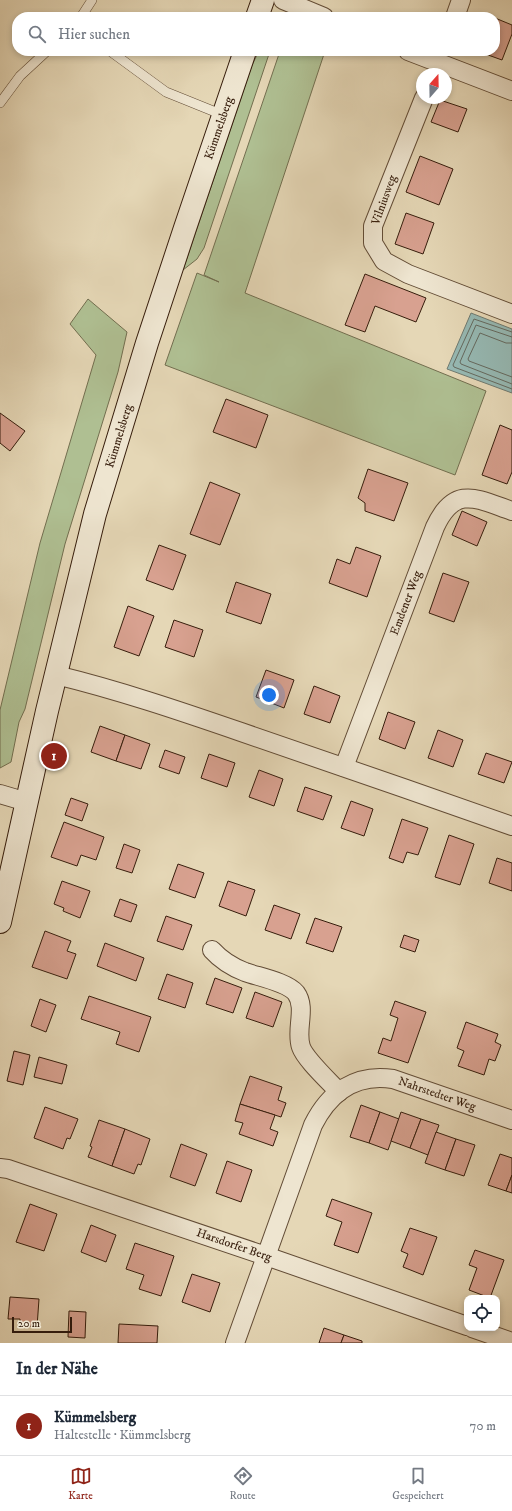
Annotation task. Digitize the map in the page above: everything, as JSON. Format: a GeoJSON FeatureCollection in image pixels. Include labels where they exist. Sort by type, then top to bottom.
{"type":"FeatureCollection","features":[{"type":"Feature","properties":{"kind":"main road"},"geometry":{"type":"LineString","coordinates":[[259,12],[263,0]]}},
{"type":"Feature","properties":{"kind":"main road","name":"Kümmelsberg"},"geometry":{"type":"LineString","coordinates":[[0,922],[2,900],[27,802],[95,514],[152,329],[243,56]]}},
{"type":"Feature","properties":{"kind":"street"},"geometry":{"type":"LineString","coordinates":[[283,0],[312,12]]}},
{"type":"Feature","properties":{"kind":"street"},"geometry":{"type":"LineString","coordinates":[[457,12],[461,0]]}},
{"type":"Feature","properties":{"kind":"street"},"geometry":{"type":"LineString","coordinates":[[420,56],[512,91]]}},
{"type":"Feature","properties":{"kind":"street","name":"Vilniusweg"},"geometry":{"type":"LineString","coordinates":[[422,104],[374,226],[373,243],[384,261],[408,274],[512,314]]}},
{"type":"Feature","properties":{"kind":"street","name":"Emdener Weg"},"geometry":{"type":"LineString","coordinates":[[344,767],[435,527],[442,514],[452,503],[466,498],[481,500],[512,511]]}},
{"type":"Feature","properties":{"kind":"street"},"geometry":{"type":"LineString","coordinates":[[56,675],[88,683],[179,712],[344,767],[512,826]]}},
{"type":"Feature","properties":{"kind":"street"},"geometry":{"type":"LineString","coordinates":[[0,794],[27,802]]}},
{"type":"Feature","properties":{"kind":"street"},"geometry":{"type":"LineString","coordinates":[[212,950],[219,958],[229,965],[286,985],[294,991],[301,1006],[299,1037],[302,1051],[339,1092]]}},
{"type":"Feature","properties":{"kind":"street","name":"Nahrstedter Weg"},"geometry":{"type":"LineString","coordinates":[[234,1343],[313,1126],[323,1108],[339,1092],[352,1083],[363,1079],[389,1078],[400,1080],[512,1120]]}},
{"type":"Feature","properties":{"kind":"street","name":"Harsdorfer Berg"},"geometry":{"type":"LineString","coordinates":[[0,1168],[266,1256],[464,1325]]}},
{"type":"Feature","properties":{"kind":"street"},"geometry":{"type":"LineString","coordinates":[[481,1331],[512,1342]]}},
{"type":"Feature","properties":{"kind":"lane"},"geometry":{"type":"LineString","coordinates":[[84,12],[92,0]]}},
{"type":"Feature","properties":{"kind":"lane"},"geometry":{"type":"LineString","coordinates":[[0,103],[20,76],[42,56]]}},
{"type":"Feature","properties":{"kind":"lane"},"geometry":{"type":"LineString","coordinates":[[117,56],[166,92],[223,115]]}},
{"type":"Feature","properties":{"kind":"green space"},"geometry":{"type":"Polygon","coordinates":[[[256,56],[268,56],[204,248],[197,259],[183,270],[252,65],[256,56]]]}},
{"type":"Feature","properties":{"kind":"green space"},"geometry":{"type":"Polygon","coordinates":[[[278,56],[323,56],[245,293],[486,391],[455,475],[165,365],[197,273],[219,282],[204,275],[278,56]]]}},
{"type":"Feature","properties":{"kind":"green space"},"geometry":{"type":"Polygon","coordinates":[[[88,299],[127,332],[118,372],[65,544],[25,709],[19,722],[11,762],[0,768],[0,710],[40,543],[96,355],[70,324],[88,299]]]}},
{"type":"Feature","properties":{"kind":"water"},"geometry":{"type":"Polygon","coordinates":[[[471,313],[512,329],[512,393],[447,369],[471,313]]]}},
{"type":"Feature","properties":{"kind":"building"},"geometry":{"type":"Polygon","coordinates":[[[500,20],[512,25],[512,34],[502,60],[491,56],[500,56],[500,20]]]}},
{"type":"Feature","properties":{"kind":"building"},"geometry":{"type":"Polygon","coordinates":[[[438,104],[452,104],[467,109],[458,132],[431,122],[438,104]]]}},
{"type":"Feature","properties":{"kind":"building"},"geometry":{"type":"Polygon","coordinates":[[[420,156],[453,169],[439,205],[406,192],[420,156]]]}},
{"type":"Feature","properties":{"kind":"building"},"geometry":{"type":"Polygon","coordinates":[[[406,213],[434,223],[423,254],[395,244],[406,213]]]}},
{"type":"Feature","properties":{"kind":"building"},"geometry":{"type":"Polygon","coordinates":[[[365,274],[426,298],[416,322],[375,306],[365,332],[345,325],[365,274]]]}},
{"type":"Feature","properties":{"kind":"building"},"geometry":{"type":"Polygon","coordinates":[[[226,399],[268,415],[256,448],[213,432],[226,399]]]}},
{"type":"Feature","properties":{"kind":"building"},"geometry":{"type":"Polygon","coordinates":[[[0,413],[25,431],[10,451],[0,443],[0,413]]]}},
{"type":"Feature","properties":{"kind":"building"},"geometry":{"type":"Polygon","coordinates":[[[500,425],[512,430],[512,472],[507,484],[482,475],[500,425]]]}},
{"type":"Feature","properties":{"kind":"building"},"geometry":{"type":"Polygon","coordinates":[[[368,469],[408,483],[394,521],[365,511],[365,503],[358,498],[368,469]]]}},
{"type":"Feature","properties":{"kind":"building"},"geometry":{"type":"Polygon","coordinates":[[[210,482],[240,494],[220,545],[190,534],[210,482]]]}},
{"type":"Feature","properties":{"kind":"building"},"geometry":{"type":"Polygon","coordinates":[[[462,511],[487,522],[477,546],[452,535],[462,511]]]}},
{"type":"Feature","properties":{"kind":"building"},"geometry":{"type":"Polygon","coordinates":[[[159,545],[186,555],[173,590],[146,580],[159,545]]]}},
{"type":"Feature","properties":{"kind":"building"},"geometry":{"type":"Polygon","coordinates":[[[356,547],[381,556],[367,597],[329,583],[337,559],[350,564],[356,547]]]}},
{"type":"Feature","properties":{"kind":"building"},"geometry":{"type":"Polygon","coordinates":[[[443,573],[469,582],[454,622],[429,613],[443,573]]]}},
{"type":"Feature","properties":{"kind":"building"},"geometry":{"type":"Polygon","coordinates":[[[236,582],[271,594],[261,624],[226,612],[236,582]]]}},
{"type":"Feature","properties":{"kind":"building"},"geometry":{"type":"Polygon","coordinates":[[[128,606],[154,616],[139,656],[114,647],[128,606]]]}},
{"type":"Feature","properties":{"kind":"building"},"geometry":{"type":"Polygon","coordinates":[[[174,620],[203,630],[194,657],[165,647],[174,620]]]}},
{"type":"Feature","properties":{"kind":"building"},"geometry":{"type":"Polygon","coordinates":[[[266,670],[294,680],[284,708],[256,697],[266,670]]]}},
{"type":"Feature","properties":{"kind":"building"},"geometry":{"type":"Polygon","coordinates":[[[314,686],[340,696],[330,723],[304,714],[314,686]]]}},
{"type":"Feature","properties":{"kind":"building"},"geometry":{"type":"Polygon","coordinates":[[[388,712],[415,722],[405,749],[379,739],[388,712]]]}},
{"type":"Feature","properties":{"kind":"building"},"geometry":{"type":"Polygon","coordinates":[[[100,726],[125,735],[116,761],[91,752],[100,726]]]}},
{"type":"Feature","properties":{"kind":"building"},"geometry":{"type":"Polygon","coordinates":[[[438,730],[463,740],[453,767],[428,758],[438,730]]]}},
{"type":"Feature","properties":{"kind":"building"},"geometry":{"type":"Polygon","coordinates":[[[125,735],[150,744],[141,769],[116,761],[125,735]]]}},
{"type":"Feature","properties":{"kind":"building"},"geometry":{"type":"Polygon","coordinates":[[[165,750],[185,757],[179,774],[159,767],[165,750]]]}},
{"type":"Feature","properties":{"kind":"building"},"geometry":{"type":"Polygon","coordinates":[[[486,753],[512,762],[504,783],[478,774],[486,753]]]}},
{"type":"Feature","properties":{"kind":"building"},"geometry":{"type":"Polygon","coordinates":[[[209,754],[235,763],[227,787],[201,778],[209,754]]]}},
{"type":"Feature","properties":{"kind":"building"},"geometry":{"type":"Polygon","coordinates":[[[259,770],[283,779],[274,806],[249,797],[259,770]]]}},
{"type":"Feature","properties":{"kind":"building"},"geometry":{"type":"Polygon","coordinates":[[[305,787],[332,796],[323,820],[297,811],[305,787]]]}},
{"type":"Feature","properties":{"kind":"building"},"geometry":{"type":"Polygon","coordinates":[[[71,798],[88,804],[82,821],[65,815],[71,798]]]}},
{"type":"Feature","properties":{"kind":"building"},"geometry":{"type":"Polygon","coordinates":[[[351,801],[373,809],[364,836],[341,828],[351,801]]]}},
{"type":"Feature","properties":{"kind":"building"},"geometry":{"type":"Polygon","coordinates":[[[402,819],[428,828],[418,855],[407,852],[403,863],[389,858],[402,819]]]}},
{"type":"Feature","properties":{"kind":"building"},"geometry":{"type":"Polygon","coordinates":[[[64,822],[104,837],[96,860],[81,855],[77,866],[51,857],[64,822]]]}},
{"type":"Feature","properties":{"kind":"building"},"geometry":{"type":"Polygon","coordinates":[[[449,835],[474,844],[460,885],[435,877],[449,835]]]}},
{"type":"Feature","properties":{"kind":"building"},"geometry":{"type":"Polygon","coordinates":[[[124,844],[140,850],[132,873],[116,868],[124,844]]]}},
{"type":"Feature","properties":{"kind":"building"},"geometry":{"type":"Polygon","coordinates":[[[497,858],[512,863],[512,891],[489,883],[497,858]]]}},
{"type":"Feature","properties":{"kind":"building"},"geometry":{"type":"Polygon","coordinates":[[[178,864],[204,873],[195,898],[169,889],[178,864]]]}},
{"type":"Feature","properties":{"kind":"building"},"geometry":{"type":"Polygon","coordinates":[[[62,881],[90,891],[80,918],[63,911],[64,908],[54,904],[62,881]]]}},
{"type":"Feature","properties":{"kind":"building"},"geometry":{"type":"Polygon","coordinates":[[[228,881],[255,890],[246,916],[219,906],[228,881]]]}},
{"type":"Feature","properties":{"kind":"building"},"geometry":{"type":"Polygon","coordinates":[[[120,899],[137,905],[131,922],[114,916],[120,899]]]}},
{"type":"Feature","properties":{"kind":"building"},"geometry":{"type":"Polygon","coordinates":[[[274,905],[300,914],[291,939],[265,930],[274,905]]]}},
{"type":"Feature","properties":{"kind":"building"},"geometry":{"type":"Polygon","coordinates":[[[166,916],[192,925],[183,950],[157,941],[166,916]]]}},
{"type":"Feature","properties":{"kind":"building"},"geometry":{"type":"Polygon","coordinates":[[[315,918],[342,927],[333,952],[306,943],[315,918]]]}},
{"type":"Feature","properties":{"kind":"building"},"geometry":{"type":"Polygon","coordinates":[[[45,931],[71,941],[67,951],[76,954],[67,979],[32,967],[45,931]]]}},
{"type":"Feature","properties":{"kind":"building"},"geometry":{"type":"Polygon","coordinates":[[[404,935],[419,940],[415,952],[400,947],[404,935]]]}},
{"type":"Feature","properties":{"kind":"building"},"geometry":{"type":"Polygon","coordinates":[[[105,943],[144,958],[136,981],[97,966],[105,943]]]}},
{"type":"Feature","properties":{"kind":"building"},"geometry":{"type":"Polygon","coordinates":[[[167,974],[193,983],[185,1008],[158,999],[167,974]]]}},
{"type":"Feature","properties":{"kind":"building"},"geometry":{"type":"Polygon","coordinates":[[[215,978],[242,988],[233,1013],[206,1004],[215,978]]]}},
{"type":"Feature","properties":{"kind":"building"},"geometry":{"type":"Polygon","coordinates":[[[255,992],[282,1002],[273,1027],[246,1018],[255,992]]]}},
{"type":"Feature","properties":{"kind":"building"},"geometry":{"type":"Polygon","coordinates":[[[89,996],[151,1017],[139,1052],[116,1044],[120,1032],[81,1019],[89,996]]]}},
{"type":"Feature","properties":{"kind":"building"},"geometry":{"type":"Polygon","coordinates":[[[40,999],[56,1005],[46,1032],[31,1026],[40,999]]]}},
{"type":"Feature","properties":{"kind":"building"},"geometry":{"type":"Polygon","coordinates":[[[395,1001],[426,1012],[408,1063],[378,1053],[383,1038],[391,1041],[398,1018],[390,1015],[395,1001]]]}},
{"type":"Feature","properties":{"kind":"building"},"geometry":{"type":"Polygon","coordinates":[[[466,1022],[498,1034],[495,1042],[501,1045],[495,1061],[489,1059],[484,1075],[458,1066],[464,1051],[457,1048],[466,1022]]]}},
{"type":"Feature","properties":{"kind":"building"},"geometry":{"type":"Polygon","coordinates":[[[14,1051],[30,1055],[23,1085],[7,1081],[14,1051]]]}},
{"type":"Feature","properties":{"kind":"building"},"geometry":{"type":"Polygon","coordinates":[[[39,1057],[67,1065],[62,1084],[34,1077],[39,1057]]]}},
{"type":"Feature","properties":{"kind":"building"},"geometry":{"type":"Polygon","coordinates":[[[250,1076],[282,1087],[278,1100],[286,1103],[281,1117],[240,1104],[250,1076]]]}},
{"type":"Feature","properties":{"kind":"building"},"geometry":{"type":"Polygon","coordinates":[[[240,1104],[275,1115],[270,1129],[278,1132],[273,1146],[239,1134],[243,1123],[235,1121],[240,1104]]]}},
{"type":"Feature","properties":{"kind":"building"},"geometry":{"type":"Polygon","coordinates":[[[361,1105],[380,1112],[369,1143],[350,1137],[361,1105]]]}},
{"type":"Feature","properties":{"kind":"building"},"geometry":{"type":"Polygon","coordinates":[[[45,1107],[78,1119],[70,1139],[67,1138],[63,1149],[34,1138],[45,1107]]]}},
{"type":"Feature","properties":{"kind":"building"},"geometry":{"type":"Polygon","coordinates":[[[380,1112],[399,1119],[388,1150],[369,1143],[380,1112]]]}},
{"type":"Feature","properties":{"kind":"building"},"geometry":{"type":"Polygon","coordinates":[[[401,1112],[421,1119],[410,1148],[391,1141],[401,1112]]]}},
{"type":"Feature","properties":{"kind":"building"},"geometry":{"type":"Polygon","coordinates":[[[421,1119],[439,1125],[428,1155],[410,1148],[421,1119]]]}},
{"type":"Feature","properties":{"kind":"building"},"geometry":{"type":"Polygon","coordinates":[[[99,1120],[125,1129],[112,1166],[88,1157],[92,1147],[90,1146],[99,1120]]]}},
{"type":"Feature","properties":{"kind":"building"},"geometry":{"type":"Polygon","coordinates":[[[125,1129],[150,1139],[141,1165],[138,1164],[134,1174],[112,1166],[125,1129]]]}},
{"type":"Feature","properties":{"kind":"building"},"geometry":{"type":"Polygon","coordinates":[[[436,1132],[456,1139],[445,1170],[425,1163],[436,1132]]]}},
{"type":"Feature","properties":{"kind":"building"},"geometry":{"type":"Polygon","coordinates":[[[456,1139],[475,1145],[464,1176],[445,1170],[456,1139]]]}},
{"type":"Feature","properties":{"kind":"building"},"geometry":{"type":"Polygon","coordinates":[[[181,1144],[207,1154],[195,1186],[170,1177],[181,1144]]]}},
{"type":"Feature","properties":{"kind":"building"},"geometry":{"type":"Polygon","coordinates":[[[500,1154],[512,1158],[512,1175],[506,1191],[488,1185],[500,1154]]]}},
{"type":"Feature","properties":{"kind":"building"},"geometry":{"type":"Polygon","coordinates":[[[227,1161],[252,1170],[241,1202],[216,1193],[227,1161]]]}},
{"type":"Feature","properties":{"kind":"building"},"geometry":{"type":"Polygon","coordinates":[[[512,1175],[512,1193],[506,1191],[512,1175]]]}},
{"type":"Feature","properties":{"kind":"building"},"geometry":{"type":"Polygon","coordinates":[[[332,1199],[372,1213],[358,1253],[334,1245],[342,1222],[326,1216],[332,1199]]]}},
{"type":"Feature","properties":{"kind":"building"},"geometry":{"type":"Polygon","coordinates":[[[30,1204],[57,1214],[44,1251],[16,1242],[30,1204]]]}},
{"type":"Feature","properties":{"kind":"building"},"geometry":{"type":"Polygon","coordinates":[[[91,1225],[116,1235],[106,1262],[81,1252],[91,1225]]]}},
{"type":"Feature","properties":{"kind":"building"},"geometry":{"type":"Polygon","coordinates":[[[410,1228],[437,1237],[423,1275],[403,1267],[408,1254],[401,1251],[410,1228]]]}},
{"type":"Feature","properties":{"kind":"building"},"geometry":{"type":"Polygon","coordinates":[[[135,1243],[174,1256],[161,1296],[139,1289],[144,1275],[126,1269],[135,1243]]]}},
{"type":"Feature","properties":{"kind":"building"},"geometry":{"type":"Polygon","coordinates":[[[475,1250],[504,1260],[491,1295],[482,1295],[469,1290],[477,1268],[469,1265],[475,1250]]]}},
{"type":"Feature","properties":{"kind":"building"},"geometry":{"type":"Polygon","coordinates":[[[192,1274],[220,1283],[210,1312],[182,1302],[192,1274]]]}},
{"type":"Feature","properties":{"kind":"building"},"geometry":{"type":"Polygon","coordinates":[[[10,1297],[39,1299],[37,1327],[20,1325],[20,1319],[8,1319],[10,1297]]]}},
{"type":"Feature","properties":{"kind":"building"},"geometry":{"type":"Polygon","coordinates":[[[69,1311],[86,1312],[85,1338],[68,1337],[69,1311]]]}},
{"type":"Feature","properties":{"kind":"building"},"geometry":{"type":"Polygon","coordinates":[[[119,1324],[158,1326],[157,1343],[118,1343],[119,1324]]]}},
{"type":"Feature","properties":{"kind":"building"},"geometry":{"type":"Polygon","coordinates":[[[324,1328],[344,1335],[341,1343],[319,1343],[324,1328]]]}},
{"type":"Feature","properties":{"kind":"building"},"geometry":{"type":"Polygon","coordinates":[[[344,1335],[362,1341],[362,1343],[341,1343],[344,1335]]]}},
{"type":"Feature","properties":{"kind":"place","name":"Kümmelsberg"},"geometry":{"type":"Point","coordinates":[54,756]}}]}
